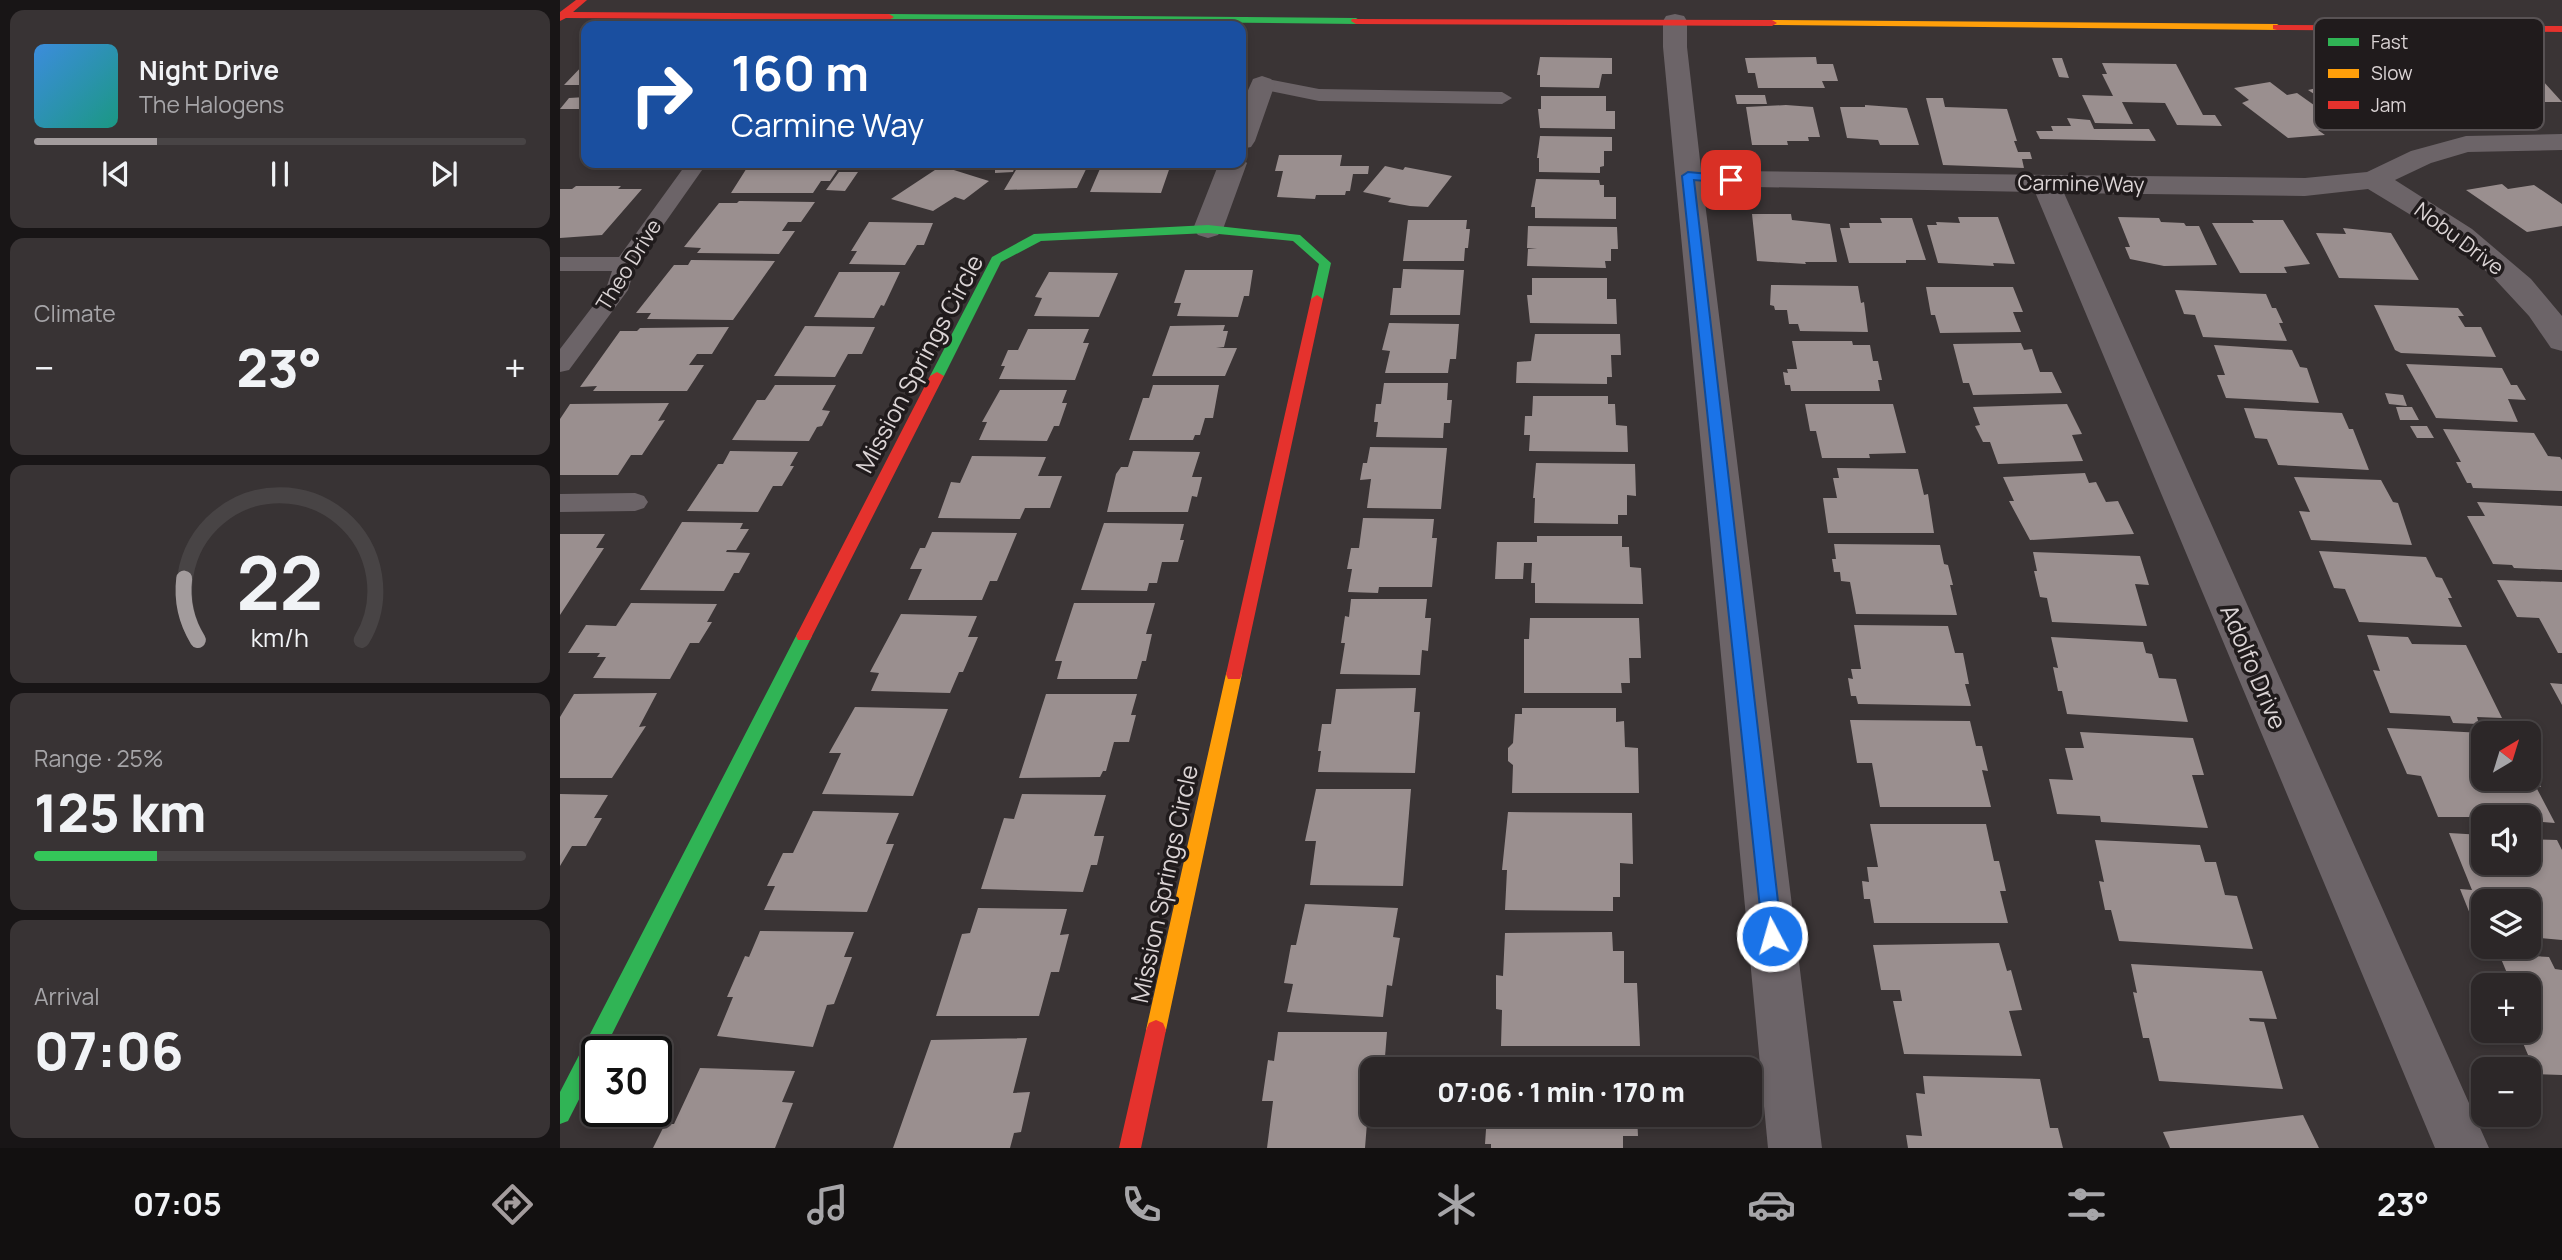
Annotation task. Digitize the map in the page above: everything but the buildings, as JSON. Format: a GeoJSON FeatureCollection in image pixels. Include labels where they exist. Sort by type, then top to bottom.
{"type":"FeatureCollection","features":[{"type":"Feature","properties":{"kind":"main road"},"geometry":{"type":"LineString","coordinates":[[561,16],[582,0]]}},
{"type":"Feature","properties":{"kind":"main road"},"geometry":{"type":"LineString","coordinates":[[561,16],[2314,27]]}},
{"type":"Feature","properties":{"kind":"main road"},"geometry":{"type":"LineString","coordinates":[[2544,29],[2562,29]]}},
{"type":"Feature","properties":{"kind":"main road","name":"Mission Springs Circle"},"geometry":{"type":"LineString","coordinates":[[560,1114],[996,260],[1038,237],[1208,229],[1296,237],[1325,263],[1130,1148]]}},
{"type":"Feature","properties":{"kind":"street"},"geometry":{"type":"LineString","coordinates":[[1675,21],[1675,47],[1688,176],[1795,1148]]}},
{"type":"Feature","properties":{"kind":"street"},"geometry":{"type":"LineString","coordinates":[[1246,127],[1262,84]]}},
{"type":"Feature","properties":{"kind":"street","name":"Carmine Way"},"geometry":{"type":"LineString","coordinates":[[1688,176],[1731,180],[2305,187],[2373,180],[2421,157],[2466,144],[2562,142]]}},
{"type":"Feature","properties":{"kind":"street"},"geometry":{"type":"LineString","coordinates":[[1208,229],[1231,168]]}},
{"type":"Feature","properties":{"kind":"street","name":"Nobu Drive"},"geometry":{"type":"LineString","coordinates":[[2373,180],[2487,255],[2538,305],[2562,341]]}},
{"type":"Feature","properties":{"kind":"street","name":"Adolfo Drive"},"geometry":{"type":"LineString","coordinates":[[2047,184],[2053,205],[2462,1148]]}},
{"type":"Feature","properties":{"kind":"lane"},"geometry":{"type":"LineString","coordinates":[[1262,84],[1319,95],[1502,98]]}},
{"type":"Feature","properties":{"kind":"lane","name":"Theo Drive"},"geometry":{"type":"LineString","coordinates":[[560,365],[617,290],[625,264],[693,168]]}},
{"type":"Feature","properties":{"kind":"lane"},"geometry":{"type":"LineString","coordinates":[[560,264],[625,264]]}},
{"type":"Feature","properties":{"kind":"lane"},"geometry":{"type":"LineString","coordinates":[[560,503],[635,502]]}},
{"type":"Feature","properties":{"kind":"traffic: fast"},"geometry":{"type":"LineString","coordinates":[[889,17],[1356,21]]}},
{"type":"Feature","properties":{"kind":"traffic: fast"},"geometry":{"type":"LineString","coordinates":[[937,376],[996,260],[1038,237],[1208,229],[1296,238],[1325,263],[1317,299]]}},
{"type":"Feature","properties":{"kind":"traffic: fast"},"geometry":{"type":"LineString","coordinates":[[560,1114],[804,636]]}},
{"type":"Feature","properties":{"kind":"traffic: slow"},"geometry":{"type":"LineString","coordinates":[[1772,23],[2277,27]]}},
{"type":"Feature","properties":{"kind":"traffic: slow"},"geometry":{"type":"LineString","coordinates":[[1156,1030],[1234,674]]}},
{"type":"Feature","properties":{"kind":"traffic: jam"},"geometry":{"type":"LineString","coordinates":[[560,18],[582,0]]}},
{"type":"Feature","properties":{"kind":"traffic: jam"},"geometry":{"type":"LineString","coordinates":[[560,15],[889,17]]}},
{"type":"Feature","properties":{"kind":"traffic: jam"},"geometry":{"type":"LineString","coordinates":[[1356,21],[1772,23]]}},
{"type":"Feature","properties":{"kind":"traffic: jam"},"geometry":{"type":"LineString","coordinates":[[2277,27],[2314,27]]}},
{"type":"Feature","properties":{"kind":"traffic: jam"},"geometry":{"type":"LineString","coordinates":[[2544,29],[2562,29]]}},
{"type":"Feature","properties":{"kind":"traffic: jam"},"geometry":{"type":"LineString","coordinates":[[1234,674],[1317,299]]}},
{"type":"Feature","properties":{"kind":"traffic: jam"},"geometry":{"type":"LineString","coordinates":[[804,636],[937,376]]}},
{"type":"Feature","properties":{"kind":"traffic: jam"},"geometry":{"type":"LineString","coordinates":[[1130,1148],[1156,1030]]}},
{"type":"Feature","properties":{"kind":"route"},"geometry":{"type":"LineString","coordinates":[[1731,180],[1688,176],[1772,936]]}}]}
